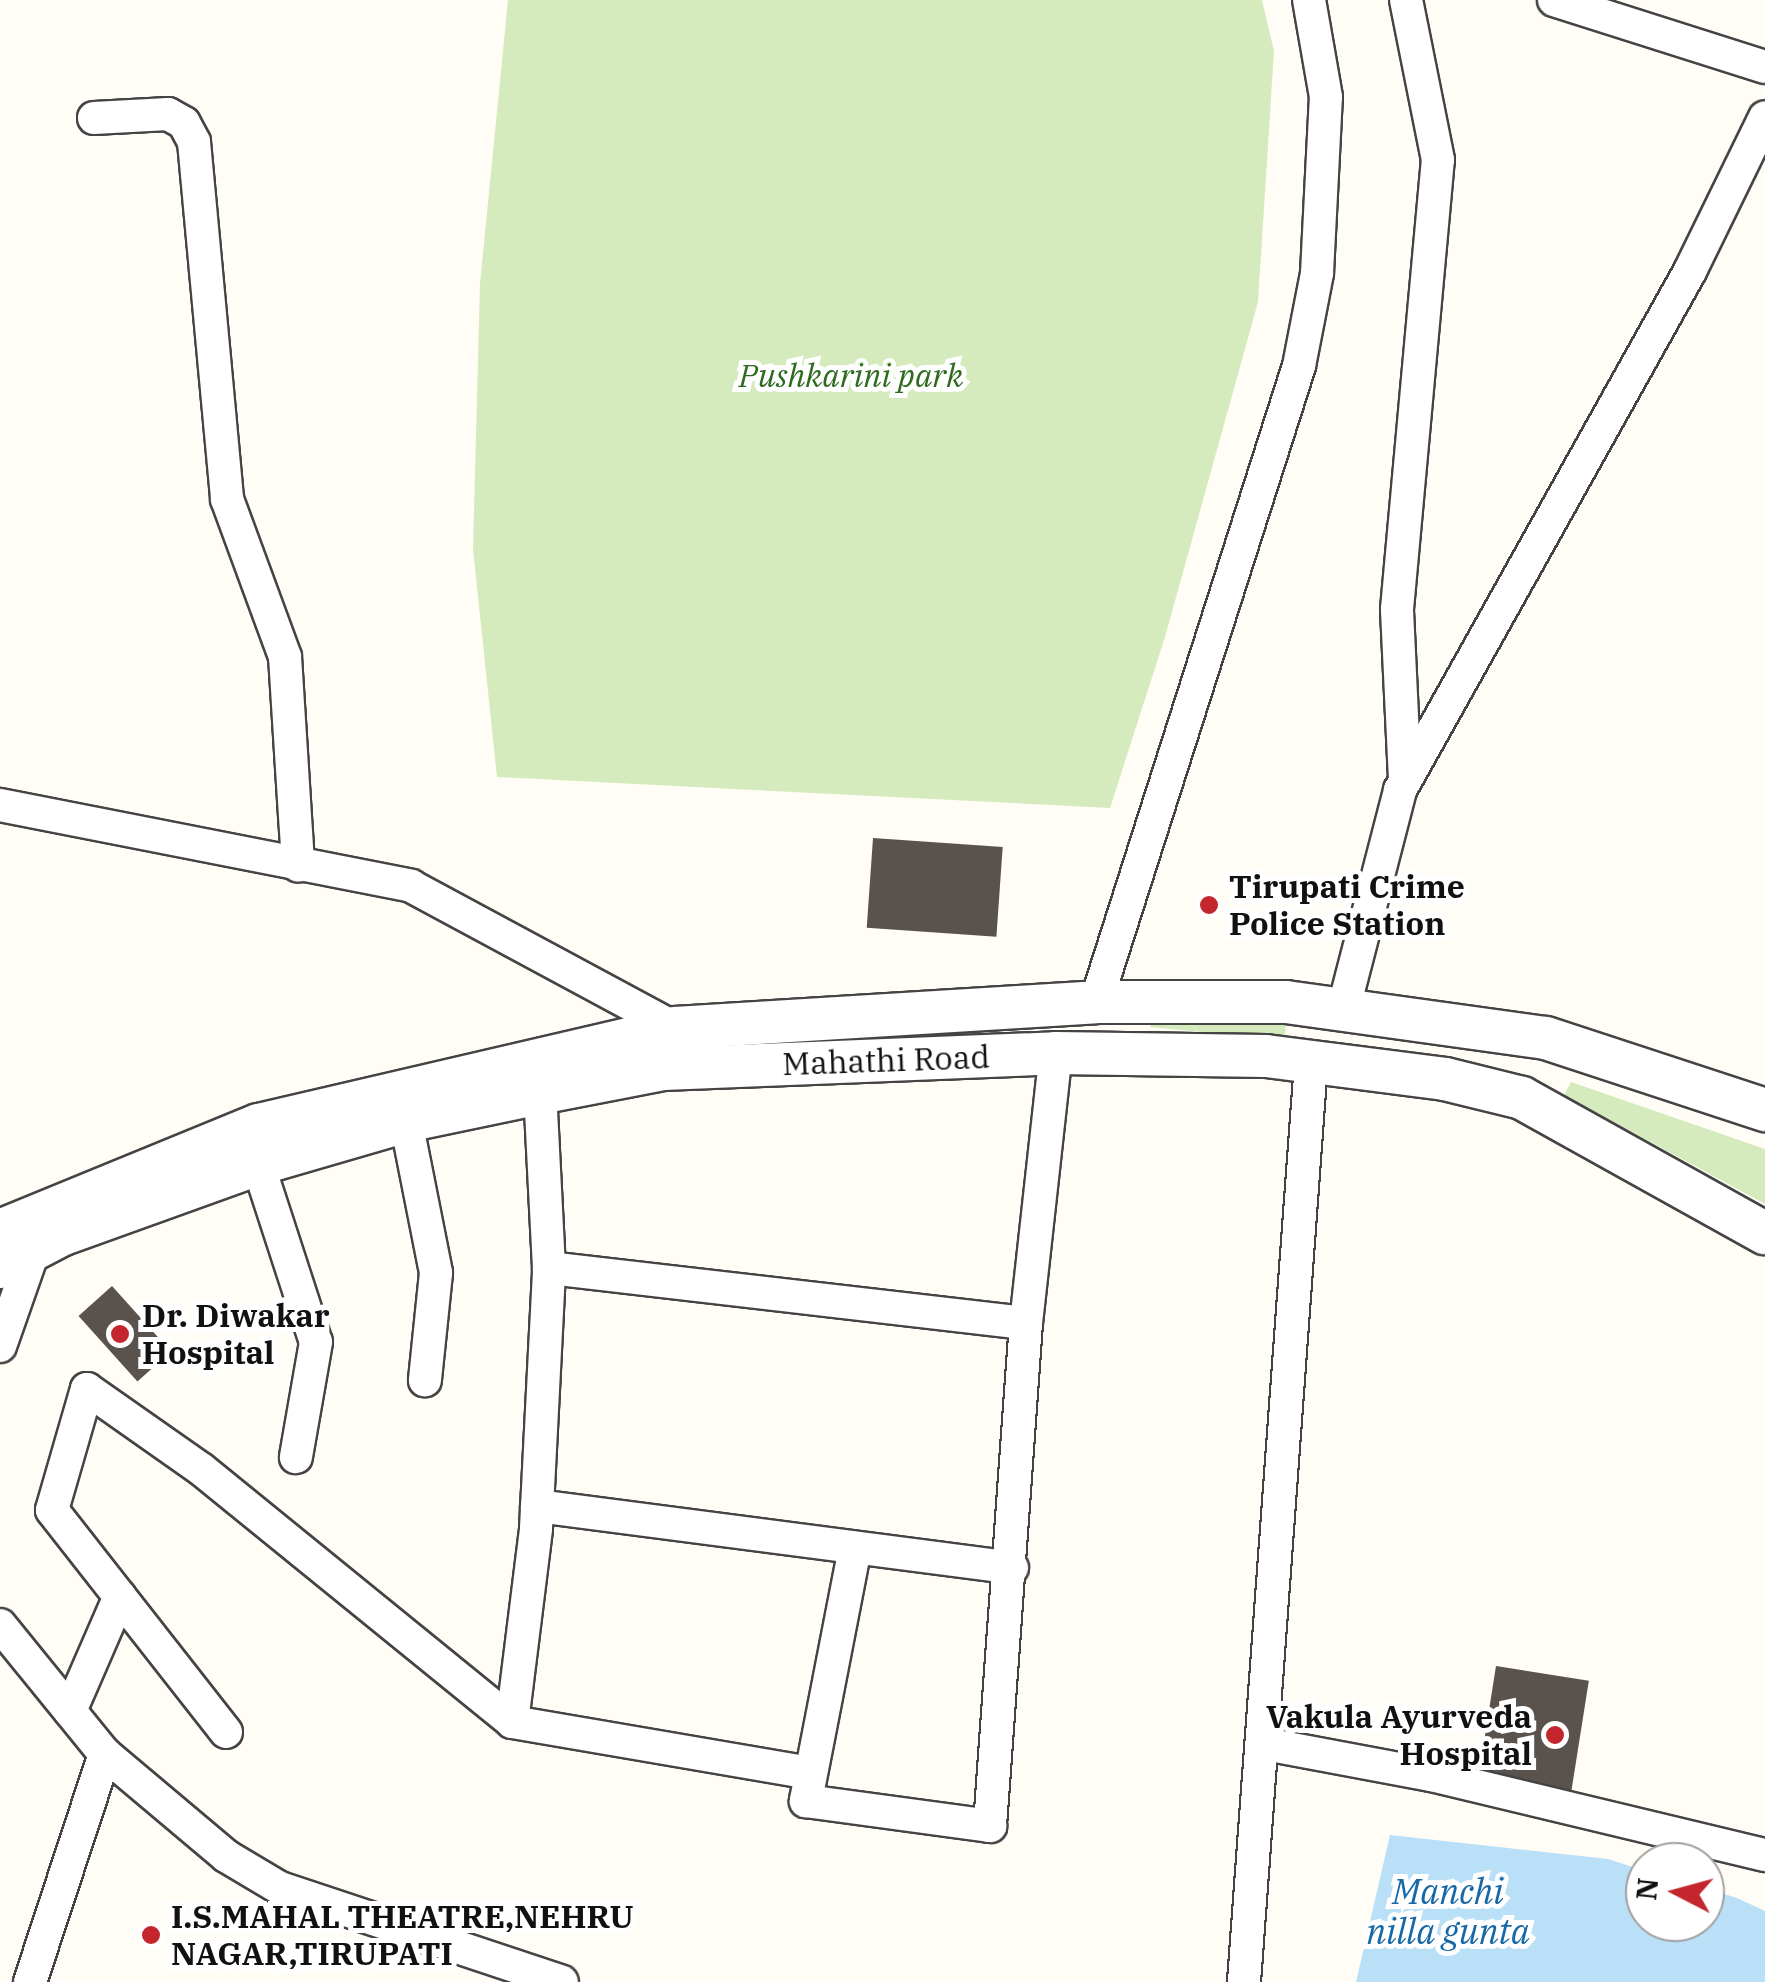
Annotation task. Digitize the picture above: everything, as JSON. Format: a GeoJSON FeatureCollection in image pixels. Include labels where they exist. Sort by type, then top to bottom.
{"type":"FeatureCollection","features":[{"type":"Feature","properties":{"kind":"street"},"geometry":{"type":"LineString","coordinates":[[1096,1002],[1300,366],[1317,272],[1326,97],[1310,0]]}},
{"type":"Feature","properties":{"kind":"street"},"geometry":{"type":"LineString","coordinates":[[1405,780],[1397,608],[1438,160],[1406,0]]}},
{"type":"Feature","properties":{"kind":"street"},"geometry":{"type":"LineString","coordinates":[[1554,0],[1765,67]]}},
{"type":"Feature","properties":{"kind":"street"},"geometry":{"type":"LineString","coordinates":[[94,118],[168,114],[184,124],[194,142],[227,499],[286,657],[298,866]]}},
{"type":"Feature","properties":{"kind":"street"},"geometry":{"type":"LineString","coordinates":[[1344,1007],[1405,780],[1690,271],[1765,118]]}},
{"type":"Feature","properties":{"kind":"street"},"geometry":{"type":"LineString","coordinates":[[0,806],[412,886],[676,1028],[663,1069]]}},
{"type":"Feature","properties":{"kind":"street","name":"Mahathi Road"},"geometry":{"type":"LineString","coordinates":[[29,1238],[258,1126],[676,1028],[1096,1002],[1344,1007],[1546,1038],[1765,1110]]}},
{"type":"Feature","properties":{"kind":"street"},"geometry":{"type":"LineString","coordinates":[[855,1548],[806,1801],[990,1826],[1012,1568],[1026,1323],[1056,1053]]}},
{"type":"Feature","properties":{"kind":"street","name":"Mahathi Road"},"geometry":{"type":"LineString","coordinates":[[29,1238],[406,1121],[663,1069],[1056,1053],[1310,1063],[1445,1079],[1522,1098],[1765,1233]]}},
{"type":"Feature","properties":{"kind":"street"},"geometry":{"type":"LineString","coordinates":[[1244,1982],[1265,1744],[1310,1063]]}},
{"type":"Feature","properties":{"kind":"street"},"geometry":{"type":"LineString","coordinates":[[512,1722],[537,1506],[549,1268],[540,1093]]}},
{"type":"Feature","properties":{"kind":"street"},"geometry":{"type":"LineString","coordinates":[[406,1121],[436,1272],[425,1380]]}},
{"type":"Feature","properties":{"kind":"street"},"geometry":{"type":"LineString","coordinates":[[258,1164],[316,1342],[296,1457]]}},
{"type":"Feature","properties":{"kind":"street"},"geometry":{"type":"LineString","coordinates":[[0,1346],[29,1238]]}},
{"type":"Feature","properties":{"kind":"street"},"geometry":{"type":"LineString","coordinates":[[549,1268],[1026,1323]]}},
{"type":"Feature","properties":{"kind":"street"},"geometry":{"type":"LineString","coordinates":[[226,1732],[52,1510],[87,1389],[201,1469],[512,1722],[811,1773]]}},
{"type":"Feature","properties":{"kind":"street"},"geometry":{"type":"LineString","coordinates":[[537,1506],[1012,1568]]}},
{"type":"Feature","properties":{"kind":"street"},"geometry":{"type":"LineString","coordinates":[[70,1712],[120,1596]]}},
{"type":"Feature","properties":{"kind":"street"},"geometry":{"type":"LineString","coordinates":[[0,1624],[105,1754],[226,1856],[280,1888],[507,1973],[562,1982]]}},
{"type":"Feature","properties":{"kind":"street"},"geometry":{"type":"LineString","coordinates":[[1265,1744],[1765,1854]]}},
{"type":"Feature","properties":{"kind":"street"},"geometry":{"type":"LineString","coordinates":[[30,1982],[105,1754]]}},
{"type":"Feature","properties":{"kind":"green space","name":"Pushkarini park"},"geometry":{"type":"Polygon","coordinates":[[[508,0],[1262,0],[1274,51],[1258,302],[1165,637],[1110,808],[497,777],[473,549],[480,284],[508,0]]]}},
{"type":"Feature","properties":{"kind":"green space"},"geometry":{"type":"Polygon","coordinates":[[[1286,1019],[1285,1040],[1150,1027],[1152,1024],[1286,1019]]]}},
{"type":"Feature","properties":{"kind":"green space"},"geometry":{"type":"Polygon","coordinates":[[[1571,1082],[1765,1149],[1765,1204],[1564,1095],[1571,1082]]]}},
{"type":"Feature","properties":{"kind":"water","name":"Manchi nilla gunta"},"geometry":{"type":"Polygon","coordinates":[[[1390,1835],[1608,1859],[1625,1865],[1625,1942],[1725,1942],[1725,1894],[1765,1911],[1765,1982],[1356,1982],[1390,1835]]]}},
{"type":"Feature","properties":{"kind":"building"},"geometry":{"type":"Polygon","coordinates":[[[873,838],[1003,847],[996,937],[867,928],[873,838]]]}},
{"type":"Feature","properties":{"kind":"building"},"geometry":{"type":"Polygon","coordinates":[[[112,1286],[171,1351],[137,1382],[79,1316],[112,1286]]]}},
{"type":"Feature","properties":{"kind":"building"},"geometry":{"type":"Polygon","coordinates":[[[1496,1666],[1589,1681],[1571,1795],[1478,1781],[1496,1666]]]}},
{"type":"Feature","properties":{"kind":"place","name":"Tirupati Crime Police Station"},"geometry":{"type":"Point","coordinates":[1209,905]}},
{"type":"Feature","properties":{"kind":"place","name":"Dr. Diwakar Hospital"},"geometry":{"type":"Point","coordinates":[120,1334]}},
{"type":"Feature","properties":{"kind":"place","name":"Vakula Ayurveda Hospital"},"geometry":{"type":"Point","coordinates":[1555,1735]}},
{"type":"Feature","properties":{"kind":"place","name":"I.S.MAHAL THEATRE,NEHRU NAGAR,TIRUPATI"},"geometry":{"type":"Point","coordinates":[151,1935]}}]}
